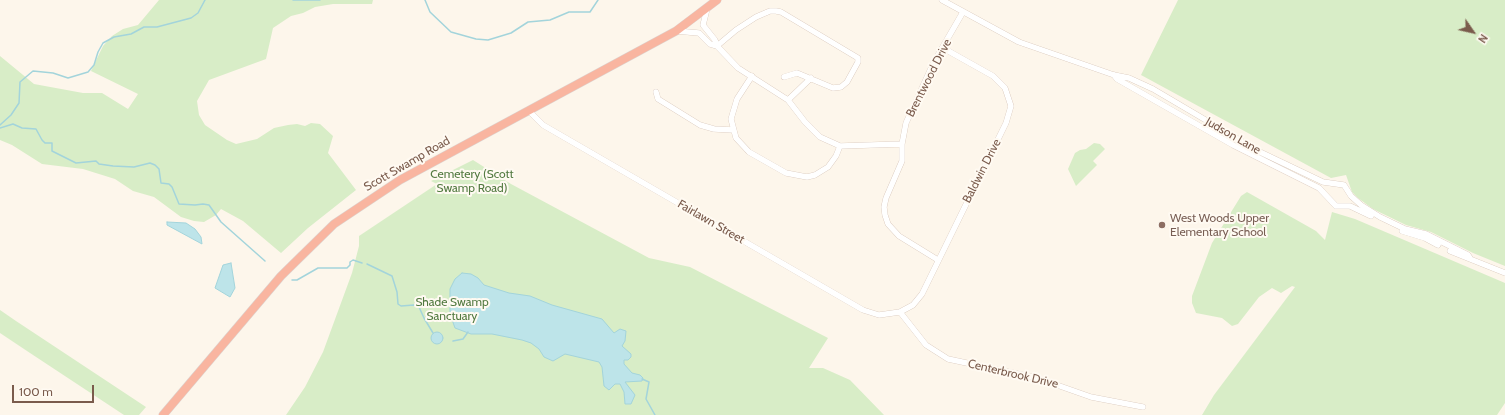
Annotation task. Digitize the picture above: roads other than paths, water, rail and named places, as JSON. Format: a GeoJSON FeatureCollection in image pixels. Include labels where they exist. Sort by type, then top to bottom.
{"type":"FeatureCollection","features":[{"type":"Feature","properties":{"kind":"highway","name":"Scott Swamp Road"},"geometry":{"type":"LineString","coordinates":[[163,415],[281,276],[334,224],[400,180],[676,31],[717,0]]}},
{"type":"Feature","properties":{"kind":"street","name":"Judson Lane"},"geometry":{"type":"LineString","coordinates":[[942,0],[1019,42],[1114,75],[1129,78],[1153,89],[1260,152],[1323,182],[1344,185],[1351,196],[1361,205],[1380,217],[1405,229],[1426,234],[1468,255],[1470,258]]}},
{"type":"Feature","properties":{"kind":"street"},"geometry":{"type":"LineString","coordinates":[[707,9],[703,25],[715,40],[716,46]]}},
{"type":"Feature","properties":{"kind":"street"},"geometry":{"type":"LineString","coordinates":[[716,46],[736,30],[760,15],[770,11],[781,12],[858,58],[858,62],[847,82],[841,87],[833,88],[797,73],[784,77]]}},
{"type":"Feature","properties":{"kind":"street","name":"Brentwood Drive"},"geometry":{"type":"LineString","coordinates":[[938,260],[899,236],[888,224],[885,216],[886,198],[902,161],[902,144],[906,123],[926,77],[963,12]]}},
{"type":"Feature","properties":{"kind":"street"},"geometry":{"type":"LineString","coordinates":[[676,31],[699,33],[710,44],[716,46],[738,68],[788,100],[804,122],[820,137],[840,146],[902,144]]}},
{"type":"Feature","properties":{"kind":"street","name":"Baldwin Drive"},"geometry":{"type":"LineString","coordinates":[[900,312],[913,305],[922,294],[1006,123],[1011,106],[1005,88],[993,76],[943,48]]}},
{"type":"Feature","properties":{"kind":"street","name":"Judson Lane"},"geometry":{"type":"LineString","coordinates":[[1114,75],[1117,79],[1233,144],[1319,188],[1336,206],[1346,206],[1358,209],[1395,228],[1424,238],[1467,258],[1505,273]]}},
{"type":"Feature","properties":{"kind":"street"},"geometry":{"type":"LineString","coordinates":[[752,76],[734,106],[731,119],[733,130],[740,143],[749,152],[786,173],[800,177],[815,175],[828,167],[836,156],[840,146]]}},
{"type":"Feature","properties":{"kind":"street"},"geometry":{"type":"LineString","coordinates":[[788,100],[811,78]]}},
{"type":"Feature","properties":{"kind":"street"},"geometry":{"type":"LineString","coordinates":[[656,92],[658,99],[700,124],[714,129],[733,130]]}},
{"type":"Feature","properties":{"kind":"street","name":"Fairlawn Street"},"geometry":{"type":"LineString","coordinates":[[529,111],[543,125],[863,310],[880,315],[900,312]]}},
{"type":"Feature","properties":{"kind":"street"},"geometry":{"type":"LineString","coordinates":[[1346,206],[1351,196]]}},
{"type":"Feature","properties":{"kind":"street","name":"Centerbrook Drive"},"geometry":{"type":"LineString","coordinates":[[900,312],[926,345],[948,359],[1037,378],[1091,397],[1143,407]]}},
{"type":"Feature","properties":{"kind":"water"},"geometry":{"type":"Polygon","coordinates":[[[167,222],[186,223],[195,229],[201,237],[202,244],[167,225],[167,222]]]}},
{"type":"Feature","properties":{"kind":"water"},"geometry":{"type":"Polygon","coordinates":[[[231,263],[235,288],[230,297],[215,288],[223,265],[231,263]]]}},
{"type":"Feature","properties":{"kind":"water"},"geometry":{"type":"Polygon","coordinates":[[[462,273],[471,274],[478,278],[484,285],[509,293],[530,296],[552,305],[602,319],[614,333],[620,329],[626,331],[625,341],[622,346],[631,354],[631,357],[628,360],[624,360],[624,364],[632,373],[640,375],[643,378],[642,381],[625,382],[635,395],[631,404],[625,404],[624,392],[620,384],[615,384],[609,390],[604,386],[602,367],[599,362],[565,354],[553,361],[544,357],[539,349],[531,343],[492,334],[471,334],[455,328],[450,314],[450,289],[455,279],[462,273]]]}},
{"type":"Feature","properties":{"kind":"water"},"geometry":{"type":"Polygon","coordinates":[[[435,332],[439,332],[443,338],[439,344],[435,344],[431,340],[431,336],[435,332]]]}},
{"type":"Feature","properties":{"kind":"waterway"},"geometry":{"type":"LineString","coordinates":[[0,125],[11,115],[19,103],[20,82],[33,71],[53,73],[68,78],[88,72],[94,65],[98,52],[103,43],[114,37],[131,34],[144,27],[157,27],[191,18],[198,13],[205,0]]}},
{"type":"Feature","properties":{"kind":"waterway"},"geometry":{"type":"LineString","coordinates":[[293,0],[320,0]]}},
{"type":"Feature","properties":{"kind":"waterway"},"geometry":{"type":"LineString","coordinates":[[425,0],[430,12],[451,32],[476,39],[488,40],[511,33],[528,22],[550,20],[569,12],[590,12],[598,0]]}},
{"type":"Feature","properties":{"kind":"waterway"},"geometry":{"type":"LineString","coordinates":[[0,128],[13,124],[22,128],[36,129],[45,143],[52,143],[52,151],[76,163],[96,161],[99,164],[134,167],[150,163],[155,165],[159,169],[161,183],[169,184],[172,187],[179,204],[209,205],[221,222],[265,261]]}},
{"type":"Feature","properties":{"kind":"waterway"},"geometry":{"type":"LineString","coordinates":[[292,280],[297,280],[318,268],[347,268],[353,260],[362,263]]}},
{"type":"Feature","properties":{"kind":"waterway"},"geometry":{"type":"LineString","coordinates":[[367,264],[392,276],[397,292],[398,304],[401,306],[414,305],[419,307],[433,333]]}},
{"type":"Feature","properties":{"kind":"waterway"},"geometry":{"type":"LineString","coordinates":[[453,341],[463,339],[468,332]]}},
{"type":"Feature","properties":{"kind":"waterway"},"geometry":{"type":"LineString","coordinates":[[642,379],[649,382],[646,399],[655,415]]}},
{"type":"Feature","properties":{"kind":"place","name":"West Woods Upper Elementary School"},"geometry":{"type":"Point","coordinates":[1162,225]}},
{"type":"Feature","properties":{"kind":"park label","name":"Cemetery (Scott Swamp Road)"},"geometry":{"type":"Point","coordinates":[472,181]}},
{"type":"Feature","properties":{"kind":"park label","name":"Shade Swamp Sanctuary"},"geometry":{"type":"Point","coordinates":[452,309]}}]}
